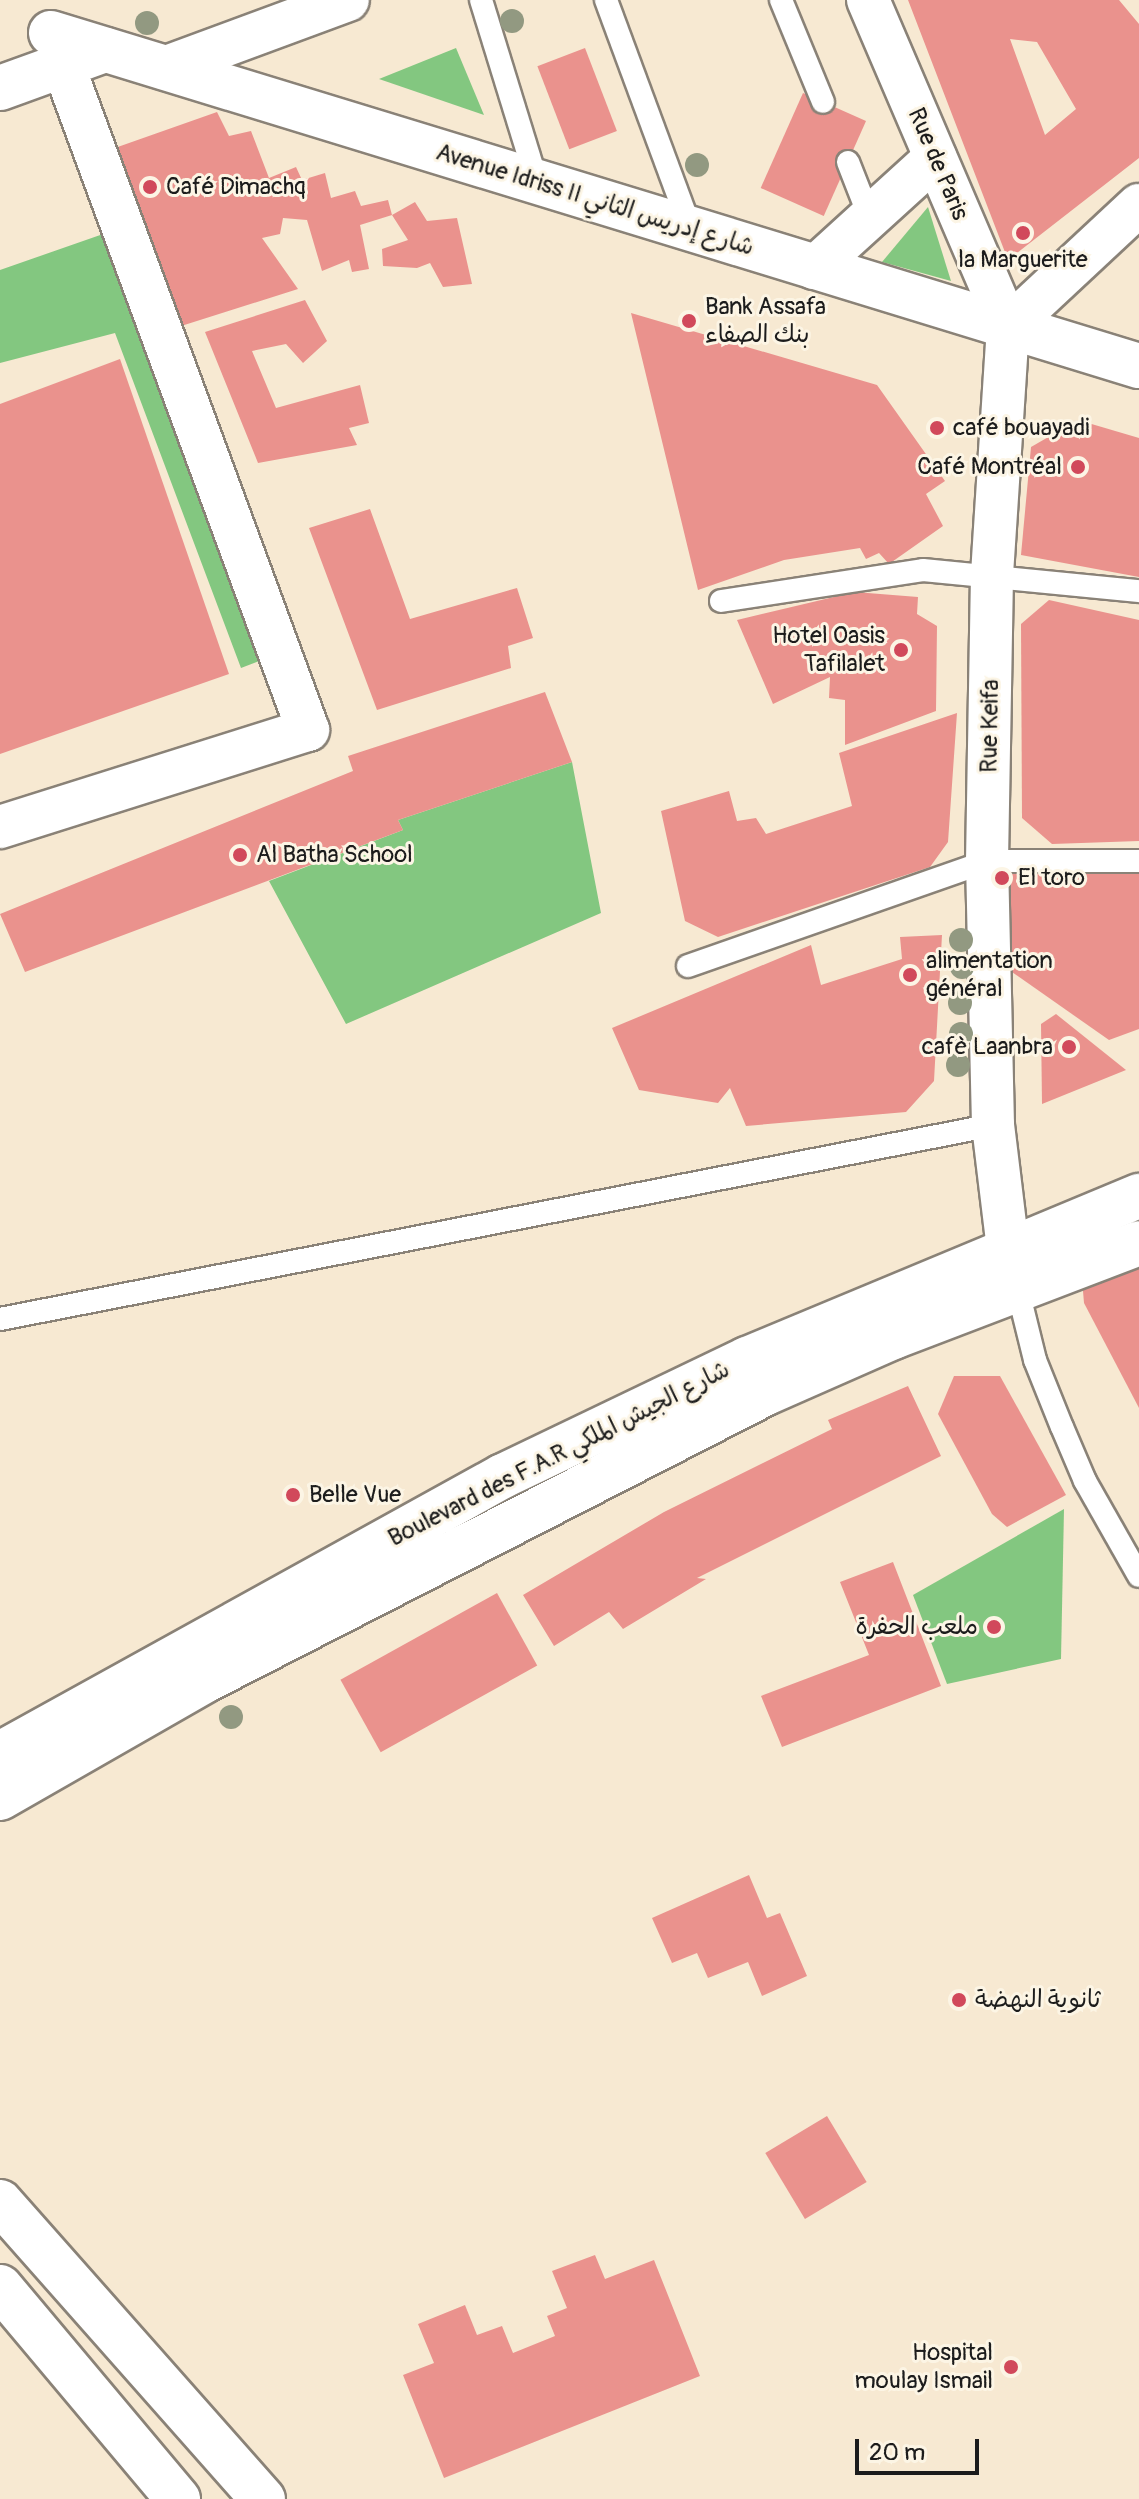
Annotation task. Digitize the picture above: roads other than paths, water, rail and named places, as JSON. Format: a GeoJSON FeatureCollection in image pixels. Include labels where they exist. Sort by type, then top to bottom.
{"type":"FeatureCollection","features":[{"type":"Feature","properties":{"kind":"main road","name":"Avenue Idriss II شارع إدريس الثاني"},"geometry":{"type":"LineString","coordinates":[[51,33],[1139,366]]}},
{"type":"Feature","properties":{"kind":"main road"},"geometry":{"type":"LineString","coordinates":[[0,88],[51,33]]}},
{"type":"Feature","properties":{"kind":"main road","name":"Boulevard des F.A.R شارع الجيش الملكي"},"geometry":{"type":"LineString","coordinates":[[0,1798],[204,1681],[583,1482],[1012,1268],[1139,1196]]}},
{"type":"Feature","properties":{"kind":"main road","name":"Boulevard des F.A.R شارع الجيش الملكي"},"geometry":{"type":"LineString","coordinates":[[0,1754],[503,1476],[747,1359],[1012,1268],[1139,1243]]}},
{"type":"Feature","properties":{"kind":"main road"},"geometry":{"type":"LineString","coordinates":[[0,2202],[263,2499]]}},
{"type":"Feature","properties":{"kind":"main road"},"geometry":{"type":"LineString","coordinates":[[0,2287],[178,2499]]}},
{"type":"Feature","properties":{"kind":"street"},"geometry":{"type":"LineString","coordinates":[[164,68],[348,0]]}},
{"type":"Feature","properties":{"kind":"street","name":"Rue de Paris"},"geometry":{"type":"LineString","coordinates":[[868,0],[1008,327]]}},
{"type":"Feature","properties":{"kind":"street"},"geometry":{"type":"LineString","coordinates":[[0,827],[308,730],[51,33]]}},
{"type":"Feature","properties":{"kind":"street"},"geometry":{"type":"LineString","coordinates":[[814,268],[935,158]]}},
{"type":"Feature","properties":{"kind":"street"},"geometry":{"type":"LineString","coordinates":[[1008,327],[1139,205]]}},
{"type":"Feature","properties":{"kind":"street","name":"Rue Keifa"},"geometry":{"type":"LineString","coordinates":[[993,1125],[987,861],[992,575],[1008,327]]}},
{"type":"Feature","properties":{"kind":"street"},"geometry":{"type":"LineString","coordinates":[[993,1125],[1012,1268]]}},
{"type":"Feature","properties":{"kind":"lane"},"geometry":{"type":"LineString","coordinates":[[481,0],[537,182]]}},
{"type":"Feature","properties":{"kind":"lane"},"geometry":{"type":"LineString","coordinates":[[606,0],[691,230]]}},
{"type":"Feature","properties":{"kind":"lane"},"geometry":{"type":"LineString","coordinates":[[781,0],[823,102]]}},
{"type":"Feature","properties":{"kind":"lane"},"geometry":{"type":"LineString","coordinates":[[848,162],[870,218]]}},
{"type":"Feature","properties":{"kind":"lane"},"geometry":{"type":"LineString","coordinates":[[721,601],[923,570],[1139,591]]}},
{"type":"Feature","properties":{"kind":"lane"},"geometry":{"type":"LineString","coordinates":[[688,966],[987,861],[1139,861]]}},
{"type":"Feature","properties":{"kind":"lane"},"geometry":{"type":"LineString","coordinates":[[0,1319],[993,1125]]}},
{"type":"Feature","properties":{"kind":"lane"},"geometry":{"type":"LineString","coordinates":[[1012,1268],[1035,1360],[1062,1427],[1085,1481],[1139,1576]]}},
{"type":"Feature","properties":{"kind":"place","name":"Café Dimachq"},"geometry":{"type":"Point","coordinates":[150,187]}},
{"type":"Feature","properties":{"kind":"place","name":"la Marguerite"},"geometry":{"type":"Point","coordinates":[1023,233]}},
{"type":"Feature","properties":{"kind":"place","name":"Bank Assafa بنك الصفاء"},"geometry":{"type":"Point","coordinates":[689,321]}},
{"type":"Feature","properties":{"kind":"place","name":"café bouayadi"},"geometry":{"type":"Point","coordinates":[937,428]}},
{"type":"Feature","properties":{"kind":"place","name":"Café Montréal"},"geometry":{"type":"Point","coordinates":[1078,467]}},
{"type":"Feature","properties":{"kind":"place","name":"Hotel Oasis Tafilalet"},"geometry":{"type":"Point","coordinates":[901,650]}},
{"type":"Feature","properties":{"kind":"place","name":"Al Batha School"},"geometry":{"type":"Point","coordinates":[240,855]}},
{"type":"Feature","properties":{"kind":"place","name":"El toro"},"geometry":{"type":"Point","coordinates":[1002,878]}},
{"type":"Feature","properties":{"kind":"place","name":"alimentation général"},"geometry":{"type":"Point","coordinates":[910,975]}},
{"type":"Feature","properties":{"kind":"place","name":"cafè Laanbra"},"geometry":{"type":"Point","coordinates":[1069,1047]}},
{"type":"Feature","properties":{"kind":"place","name":"Belle Vue"},"geometry":{"type":"Point","coordinates":[293,1495]}},
{"type":"Feature","properties":{"kind":"place","name":"ملعب الحفرة"},"geometry":{"type":"Point","coordinates":[994,1627]}},
{"type":"Feature","properties":{"kind":"place","name":"ثانوية النهضة"},"geometry":{"type":"Point","coordinates":[959,2000]}},
{"type":"Feature","properties":{"kind":"place","name":"Hospital moulay Ismail"},"geometry":{"type":"Point","coordinates":[1011,2367]}}]}
